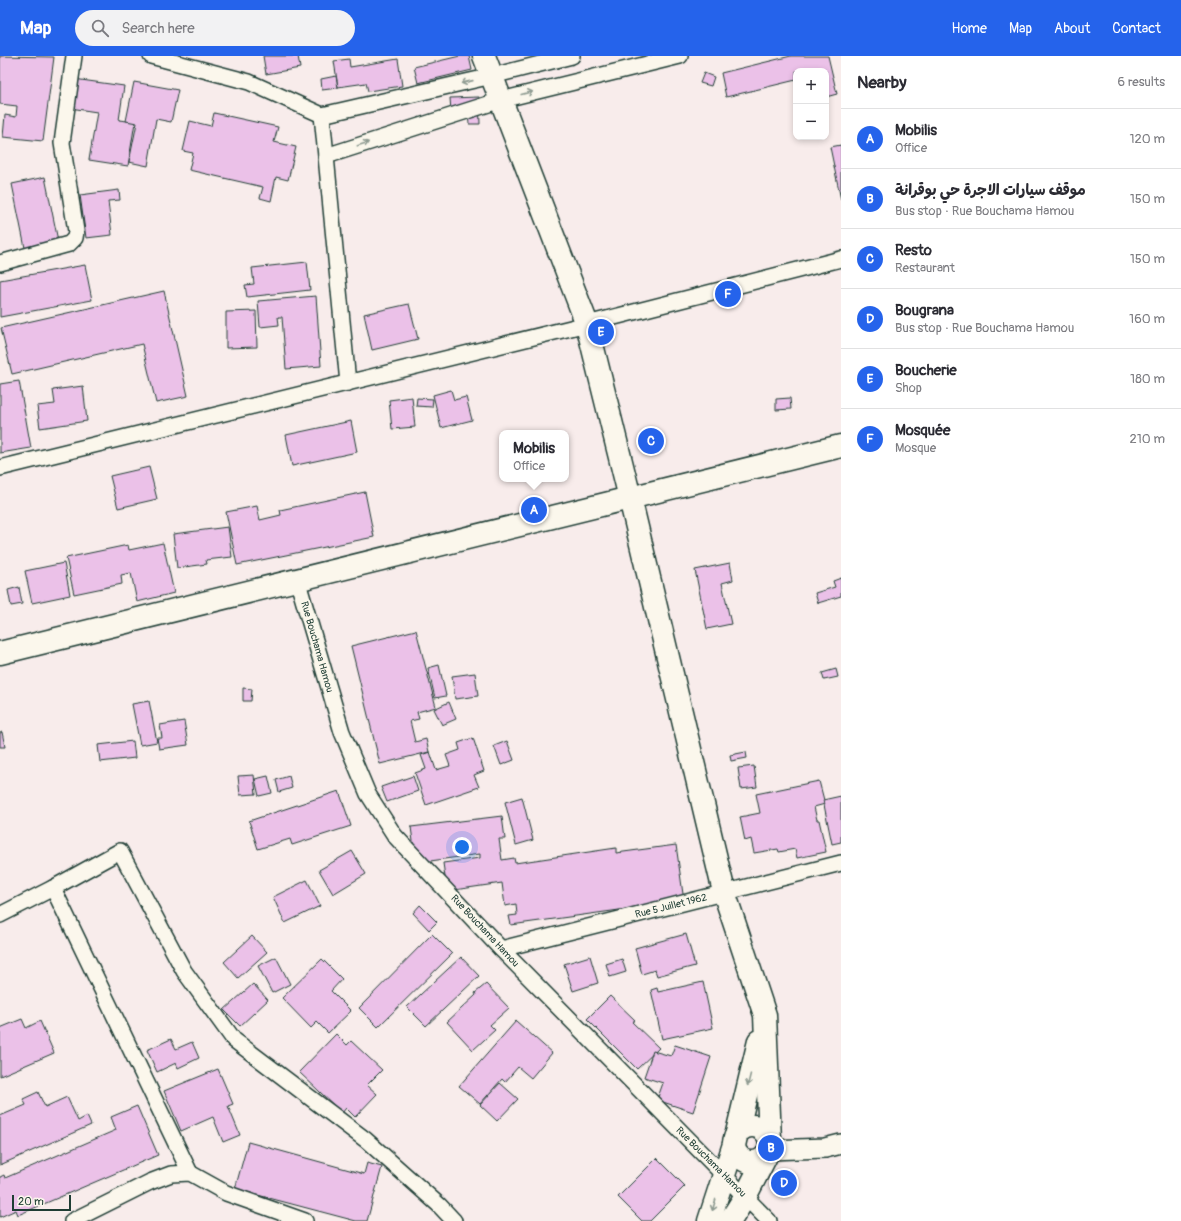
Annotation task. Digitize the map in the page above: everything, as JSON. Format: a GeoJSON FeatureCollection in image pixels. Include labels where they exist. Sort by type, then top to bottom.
{"type":"FeatureCollection","features":[{"type":"Feature","properties":{"kind":"main road"},"geometry":{"type":"LineString","coordinates":[[484,56],[587,324],[724,892],[765,1015],[768,1150],[745,1197],[730,1221]]}},
{"type":"Feature","properties":{"kind":"main road"},"geometry":{"type":"LineString","coordinates":[[0,653],[841,446]]}},
{"type":"Feature","properties":{"kind":"main road"},"geometry":{"type":"LineString","coordinates":[[709,1221],[734,1141],[765,1015]]}},
{"type":"Feature","properties":{"kind":"main road"},"geometry":{"type":"LineString","coordinates":[[753,1126],[758,1127],[766,1131],[768,1150],[755,1162],[746,1162],[736,1152],[734,1141],[740,1130],[753,1126]]}},
{"type":"Feature","properties":{"kind":"street"},"geometry":{"type":"LineString","coordinates":[[0,263],[69,244],[75,238],[76,231],[62,143],[74,56]]}},
{"type":"Feature","properties":{"kind":"street"},"geometry":{"type":"LineString","coordinates":[[152,56],[248,82],[322,115],[572,56]]}},
{"type":"Feature","properties":{"kind":"street"},"geometry":{"type":"LineString","coordinates":[[326,156],[501,100],[680,56]]}},
{"type":"Feature","properties":{"kind":"street"},"geometry":{"type":"LineString","coordinates":[[322,115],[348,383]]}},
{"type":"Feature","properties":{"kind":"street"},"geometry":{"type":"LineString","coordinates":[[0,468],[587,324],[841,259]]}},
{"type":"Feature","properties":{"kind":"street","name":"Rue Bouchama Hamou"},"geometry":{"type":"LineString","coordinates":[[297,580],[342,732],[368,794],[395,836],[501,949],[769,1221]]}},
{"type":"Feature","properties":{"kind":"street"},"geometry":{"type":"LineString","coordinates":[[0,915],[53,888],[120,850],[184,971],[234,1040],[366,1140],[439,1204],[454,1221]]}},
{"type":"Feature","properties":{"kind":"street","name":"Rue 5 Juillet 1962"},"geometry":{"type":"LineString","coordinates":[[501,949],[841,862]]}},
{"type":"Feature","properties":{"kind":"street"},"geometry":{"type":"LineString","coordinates":[[53,888],[190,1173]]}},
{"type":"Feature","properties":{"kind":"street"},"geometry":{"type":"LineString","coordinates":[[768,1150],[825,1148],[841,1144]]}},
{"type":"Feature","properties":{"kind":"street"},"geometry":{"type":"LineString","coordinates":[[72,1221],[150,1182],[171,1174],[190,1173],[226,1193],[305,1221]]}},
{"type":"Feature","properties":{"kind":"building"},"geometry":{"type":"Polygon","coordinates":[[[0,56],[54,57],[43,141],[3,137],[5,115],[16,117],[17,106],[0,104],[0,56]]]}},
{"type":"Feature","properties":{"kind":"building"},"geometry":{"type":"Polygon","coordinates":[[[263,56],[298,56],[300,68],[266,74],[263,56]]]}},
{"type":"Feature","properties":{"kind":"building"},"geometry":{"type":"Polygon","coordinates":[[[460,56],[469,56],[472,70],[418,83],[414,67],[460,56]]]}},
{"type":"Feature","properties":{"kind":"building"},"geometry":{"type":"Polygon","coordinates":[[[791,56],[828,56],[837,94],[829,96],[829,68],[793,68],[793,81],[726,97],[721,73],[791,56]]]}},
{"type":"Feature","properties":{"kind":"building"},"geometry":{"type":"Polygon","coordinates":[[[349,59],[350,67],[398,59],[402,86],[368,91],[366,83],[338,87],[334,61],[349,59]]]}},
{"type":"Feature","properties":{"kind":"building"},"geometry":{"type":"Polygon","coordinates":[[[704,73],[714,77],[711,86],[700,83],[704,73]]]}},
{"type":"Feature","properties":{"kind":"building"},"geometry":{"type":"Polygon","coordinates":[[[336,76],[338,88],[322,90],[321,79],[336,76]]]}},
{"type":"Feature","properties":{"kind":"building"},"geometry":{"type":"Polygon","coordinates":[[[74,79],[124,86],[119,120],[135,122],[128,166],[89,160],[97,112],[70,108],[74,79]]]}},
{"type":"Feature","properties":{"kind":"building"},"geometry":{"type":"Polygon","coordinates":[[[134,82],[178,90],[171,122],[156,119],[148,166],[129,162],[137,123],[126,121],[134,82]]]}},
{"type":"Feature","properties":{"kind":"building"},"geometry":{"type":"Polygon","coordinates":[[[479,97],[480,124],[469,124],[468,113],[453,113],[453,124],[441,124],[440,111],[451,111],[450,98],[479,97]]]}},
{"type":"Feature","properties":{"kind":"building"},"geometry":{"type":"Polygon","coordinates":[[[214,113],[278,127],[274,142],[296,147],[288,180],[276,177],[271,201],[260,198],[263,187],[189,170],[193,153],[183,151],[190,121],[211,126],[214,113]]]}},
{"type":"Feature","properties":{"kind":"building"},"geometry":{"type":"Polygon","coordinates":[[[841,145],[841,200],[830,147],[841,145]]]}},
{"type":"Feature","properties":{"kind":"building"},"geometry":{"type":"Polygon","coordinates":[[[45,177],[58,241],[25,248],[12,184],[45,177]]]}},
{"type":"Feature","properties":{"kind":"building"},"geometry":{"type":"Polygon","coordinates":[[[119,190],[120,200],[108,201],[112,235],[86,238],[80,195],[119,190]]]}},
{"type":"Feature","properties":{"kind":"building"},"geometry":{"type":"Polygon","coordinates":[[[307,262],[310,290],[247,297],[245,285],[254,284],[252,268],[307,262]]]}},
{"type":"Feature","properties":{"kind":"building"},"geometry":{"type":"Polygon","coordinates":[[[85,265],[92,300],[0,317],[0,280],[85,265]]]}},
{"type":"Feature","properties":{"kind":"building"},"geometry":{"type":"Polygon","coordinates":[[[164,291],[188,396],[156,403],[142,344],[12,374],[1,328],[164,291]]]}},
{"type":"Feature","properties":{"kind":"building"},"geometry":{"type":"Polygon","coordinates":[[[316,296],[321,366],[286,369],[282,317],[278,317],[279,325],[260,327],[258,301],[316,296]]]}},
{"type":"Feature","properties":{"kind":"building"},"geometry":{"type":"Polygon","coordinates":[[[409,304],[418,339],[372,350],[364,314],[409,304]]]}},
{"type":"Feature","properties":{"kind":"building"},"geometry":{"type":"Polygon","coordinates":[[[256,311],[257,347],[226,348],[226,312],[256,311]]]}},
{"type":"Feature","properties":{"kind":"building"},"geometry":{"type":"Polygon","coordinates":[[[19,381],[31,448],[0,453],[0,384],[19,381]]]}},
{"type":"Feature","properties":{"kind":"building"},"geometry":{"type":"Polygon","coordinates":[[[83,386],[87,421],[40,428],[37,406],[55,404],[53,390],[83,386]]]}},
{"type":"Feature","properties":{"kind":"building"},"geometry":{"type":"Polygon","coordinates":[[[451,390],[454,400],[466,397],[472,420],[441,428],[433,395],[451,390]]]}},
{"type":"Feature","properties":{"kind":"building"},"geometry":{"type":"Polygon","coordinates":[[[412,397],[415,427],[392,429],[389,400],[412,397]]]}},
{"type":"Feature","properties":{"kind":"building"},"geometry":{"type":"Polygon","coordinates":[[[417,398],[433,399],[432,407],[416,406],[417,398]]]}},
{"type":"Feature","properties":{"kind":"building"},"geometry":{"type":"Polygon","coordinates":[[[790,398],[791,409],[776,410],[776,399],[790,398]]]}},
{"type":"Feature","properties":{"kind":"building"},"geometry":{"type":"Polygon","coordinates":[[[351,421],[357,452],[292,466],[286,435],[351,421]]]}},
{"type":"Feature","properties":{"kind":"building"},"geometry":{"type":"Polygon","coordinates":[[[149,467],[157,499],[118,508],[110,476],[149,467]]]}},
{"type":"Feature","properties":{"kind":"building"},"geometry":{"type":"Polygon","coordinates":[[[365,492],[374,537],[237,565],[226,512],[257,506],[260,520],[281,515],[280,510],[365,492]]]}},
{"type":"Feature","properties":{"kind":"building"},"geometry":{"type":"Polygon","coordinates":[[[228,527],[232,557],[206,560],[207,564],[177,568],[173,534],[228,527]]]}},
{"type":"Feature","properties":{"kind":"building"},"geometry":{"type":"Polygon","coordinates":[[[163,543],[174,593],[137,602],[131,573],[121,575],[122,584],[74,594],[66,558],[128,545],[129,550],[163,543]]]}},
{"type":"Feature","properties":{"kind":"building"},"geometry":{"type":"Polygon","coordinates":[[[64,563],[70,595],[32,603],[25,571],[64,563]]]}},
{"type":"Feature","properties":{"kind":"building"},"geometry":{"type":"Polygon","coordinates":[[[730,563],[733,580],[722,583],[731,624],[707,629],[695,570],[730,563]]]}},
{"type":"Feature","properties":{"kind":"building"},"geometry":{"type":"Polygon","coordinates":[[[841,578],[841,596],[818,603],[815,593],[835,587],[833,581],[841,578]]]}},
{"type":"Feature","properties":{"kind":"building"},"geometry":{"type":"Polygon","coordinates":[[[19,587],[22,604],[11,606],[8,590],[19,587]]]}},
{"type":"Feature","properties":{"kind":"building"},"geometry":{"type":"Polygon","coordinates":[[[416,630],[436,707],[417,712],[419,719],[410,721],[415,742],[426,739],[429,752],[380,764],[351,646],[416,630]]]}},
{"type":"Feature","properties":{"kind":"building"},"geometry":{"type":"Polygon","coordinates":[[[439,665],[446,696],[435,698],[428,668],[439,665]]]}},
{"type":"Feature","properties":{"kind":"building"},"geometry":{"type":"Polygon","coordinates":[[[836,669],[838,677],[824,680],[822,673],[836,669]]]}},
{"type":"Feature","properties":{"kind":"building"},"geometry":{"type":"Polygon","coordinates":[[[475,673],[478,696],[455,699],[452,676],[475,673]]]}},
{"type":"Feature","properties":{"kind":"building"},"geometry":{"type":"Polygon","coordinates":[[[243,688],[252,689],[251,701],[243,701],[243,688]]]}},
{"type":"Feature","properties":{"kind":"building"},"geometry":{"type":"Polygon","coordinates":[[[149,701],[157,742],[140,745],[132,704],[149,701]]]}},
{"type":"Feature","properties":{"kind":"building"},"geometry":{"type":"Polygon","coordinates":[[[449,702],[456,719],[442,725],[434,709],[449,702]]]}},
{"type":"Feature","properties":{"kind":"building"},"geometry":{"type":"Polygon","coordinates":[[[184,721],[188,745],[159,749],[157,738],[162,738],[160,725],[184,721]]]}},
{"type":"Feature","properties":{"kind":"building"},"geometry":{"type":"Polygon","coordinates":[[[2,732],[5,747],[0,747],[0,733],[2,732]]]}},
{"type":"Feature","properties":{"kind":"building"},"geometry":{"type":"Polygon","coordinates":[[[473,738],[484,771],[474,775],[479,787],[426,805],[415,773],[426,769],[421,755],[430,752],[436,770],[450,766],[446,755],[460,750],[458,743],[473,738]]]}},
{"type":"Feature","properties":{"kind":"building"},"geometry":{"type":"Polygon","coordinates":[[[133,741],[135,758],[100,762],[98,745],[133,741]]]}},
{"type":"Feature","properties":{"kind":"building"},"geometry":{"type":"Polygon","coordinates":[[[507,741],[514,760],[501,765],[494,746],[507,741]]]}},
{"type":"Feature","properties":{"kind":"building"},"geometry":{"type":"Polygon","coordinates":[[[746,752],[747,758],[731,761],[730,755],[746,752]]]}},
{"type":"Feature","properties":{"kind":"building"},"geometry":{"type":"Polygon","coordinates":[[[754,766],[757,787],[741,789],[738,768],[754,766]]]}},
{"type":"Feature","properties":{"kind":"building"},"geometry":{"type":"Polygon","coordinates":[[[254,775],[256,794],[240,795],[238,776],[254,775]]]}},
{"type":"Feature","properties":{"kind":"building"},"geometry":{"type":"Polygon","coordinates":[[[268,776],[272,793],[259,796],[255,779],[268,776]]]}},
{"type":"Feature","properties":{"kind":"building"},"geometry":{"type":"Polygon","coordinates":[[[289,776],[292,788],[279,792],[276,780],[289,776]]]}},
{"type":"Feature","properties":{"kind":"building"},"geometry":{"type":"Polygon","coordinates":[[[413,776],[418,791],[387,802],[381,787],[413,776]]]}},
{"type":"Feature","properties":{"kind":"building"},"geometry":{"type":"Polygon","coordinates":[[[819,781],[825,804],[814,807],[817,820],[819,820],[826,852],[797,858],[795,849],[779,852],[778,849],[754,853],[751,839],[745,841],[740,817],[760,813],[756,794],[819,781]]]}},
{"type":"Feature","properties":{"kind":"building"},"geometry":{"type":"Polygon","coordinates":[[[339,791],[351,826],[292,845],[290,839],[258,849],[249,821],[339,791]]]}},
{"type":"Feature","properties":{"kind":"building"},"geometry":{"type":"Polygon","coordinates":[[[841,796],[841,842],[832,844],[823,800],[841,796]]]}},
{"type":"Feature","properties":{"kind":"building"},"geometry":{"type":"Polygon","coordinates":[[[522,797],[533,840],[516,845],[505,802],[522,797]]]}},
{"type":"Feature","properties":{"kind":"building"},"geometry":{"type":"Polygon","coordinates":[[[502,816],[505,839],[499,839],[502,860],[514,858],[515,863],[616,848],[616,853],[676,845],[684,901],[511,925],[509,916],[517,915],[516,904],[505,906],[502,883],[447,891],[443,863],[480,858],[480,854],[416,863],[411,827],[502,816]]]}},
{"type":"Feature","properties":{"kind":"building"},"geometry":{"type":"Polygon","coordinates":[[[352,851],[366,874],[333,894],[319,870],[352,851]]]}},
{"type":"Feature","properties":{"kind":"building"},"geometry":{"type":"Polygon","coordinates":[[[307,880],[320,906],[285,923],[273,897],[307,880]]]}},
{"type":"Feature","properties":{"kind":"building"},"geometry":{"type":"Polygon","coordinates":[[[420,905],[437,922],[429,930],[413,913],[420,905]]]}},
{"type":"Feature","properties":{"kind":"building"},"geometry":{"type":"Polygon","coordinates":[[[432,934],[452,954],[378,1027],[359,1008],[432,934]]]}},
{"type":"Feature","properties":{"kind":"building"},"geometry":{"type":"Polygon","coordinates":[[[686,934],[695,966],[657,976],[655,970],[642,974],[635,948],[686,934]]]}},
{"type":"Feature","properties":{"kind":"building"},"geometry":{"type":"Polygon","coordinates":[[[252,936],[267,952],[238,978],[224,962],[252,936]]]}},
{"type":"Feature","properties":{"kind":"building"},"geometry":{"type":"Polygon","coordinates":[[[590,956],[598,983],[573,991],[564,964],[590,956]]]}},
{"type":"Feature","properties":{"kind":"building"},"geometry":{"type":"Polygon","coordinates":[[[276,957],[290,984],[272,993],[258,966],[276,957]]]}},
{"type":"Feature","properties":{"kind":"building"},"geometry":{"type":"Polygon","coordinates":[[[461,957],[479,976],[426,1026],[407,1007],[461,957]]]}},
{"type":"Feature","properties":{"kind":"building"},"geometry":{"type":"Polygon","coordinates":[[[322,959],[342,979],[331,991],[351,1011],[328,1033],[317,1022],[311,1028],[282,998],[322,959]]]}},
{"type":"Feature","properties":{"kind":"building"},"geometry":{"type":"Polygon","coordinates":[[[622,959],[626,972],[610,977],[606,964],[622,959]]]}},
{"type":"Feature","properties":{"kind":"building"},"geometry":{"type":"Polygon","coordinates":[[[703,982],[713,1028],[662,1039],[651,990],[657,988],[658,992],[703,982]]]}},
{"type":"Feature","properties":{"kind":"building"},"geometry":{"type":"Polygon","coordinates":[[[253,984],[268,1000],[240,1026],[224,1010],[253,984]]]}},
{"type":"Feature","properties":{"kind":"building"},"geometry":{"type":"Polygon","coordinates":[[[486,984],[509,1008],[490,1025],[495,1030],[473,1050],[447,1022],[476,995],[475,993],[486,984]]]}},
{"type":"Feature","properties":{"kind":"building"},"geometry":{"type":"Polygon","coordinates":[[[610,996],[635,1020],[632,1022],[659,1048],[637,1069],[587,1019],[610,996]]]}},
{"type":"Feature","properties":{"kind":"building"},"geometry":{"type":"Polygon","coordinates":[[[22,1019],[26,1028],[40,1021],[54,1053],[0,1076],[0,1028],[22,1019]]]}},
{"type":"Feature","properties":{"kind":"building"},"geometry":{"type":"Polygon","coordinates":[[[516,1021],[552,1053],[531,1078],[518,1067],[505,1082],[502,1079],[480,1104],[459,1086],[516,1021]]]}},
{"type":"Feature","properties":{"kind":"building"},"geometry":{"type":"Polygon","coordinates":[[[336,1034],[347,1045],[351,1041],[382,1070],[367,1085],[377,1094],[355,1117],[346,1108],[342,1113],[299,1072],[336,1034]]]}},
{"type":"Feature","properties":{"kind":"building"},"geometry":{"type":"Polygon","coordinates":[[[171,1039],[176,1049],[192,1042],[199,1058],[178,1068],[176,1063],[157,1072],[147,1050],[171,1039]]]}},
{"type":"Feature","properties":{"kind":"building"},"geometry":{"type":"Polygon","coordinates":[[[675,1045],[711,1057],[693,1112],[657,1100],[663,1083],[644,1077],[653,1051],[671,1056],[675,1045]]]}},
{"type":"Feature","properties":{"kind":"building"},"geometry":{"type":"Polygon","coordinates":[[[218,1069],[233,1104],[228,1106],[240,1135],[223,1142],[213,1117],[181,1131],[164,1091],[218,1069]]]}},
{"type":"Feature","properties":{"kind":"building"},"geometry":{"type":"Polygon","coordinates":[[[500,1083],[518,1099],[497,1121],[480,1105],[500,1083]]]}},
{"type":"Feature","properties":{"kind":"building"},"geometry":{"type":"Polygon","coordinates":[[[38,1092],[45,1107],[67,1097],[78,1121],[87,1116],[91,1125],[0,1165],[0,1116],[26,1105],[23,1099],[38,1092]]]}},
{"type":"Feature","properties":{"kind":"building"},"geometry":{"type":"Polygon","coordinates":[[[137,1106],[158,1155],[18,1215],[16,1210],[0,1217],[0,1177],[4,1175],[5,1178],[116,1130],[111,1117],[137,1106]]]}},
{"type":"Feature","properties":{"kind":"building"},"geometry":{"type":"Polygon","coordinates":[[[248,1142],[364,1174],[367,1163],[382,1167],[367,1221],[356,1221],[235,1189],[248,1142]]]}},
{"type":"Feature","properties":{"kind":"building"},"geometry":{"type":"Polygon","coordinates":[[[657,1158],[685,1186],[650,1221],[642,1221],[618,1197],[657,1158]]]}},
{"type":"Feature","properties":{"kind":"place","name":"Mosquée"},"geometry":{"type":"Point","coordinates":[728,294]}},
{"type":"Feature","properties":{"kind":"place","name":"Boucherie"},"geometry":{"type":"Point","coordinates":[601,332]}},
{"type":"Feature","properties":{"kind":"place","name":"Resto"},"geometry":{"type":"Point","coordinates":[651,441]}},
{"type":"Feature","properties":{"kind":"place","name":"Mobilis"},"geometry":{"type":"Point","coordinates":[534,510]}},
{"type":"Feature","properties":{"kind":"place","name":"موقف سيارات الاجرة حي بوقرانة"},"geometry":{"type":"Point","coordinates":[771,1148]}},
{"type":"Feature","properties":{"kind":"place","name":"Bougrana"},"geometry":{"type":"Point","coordinates":[784,1183]}}]}
